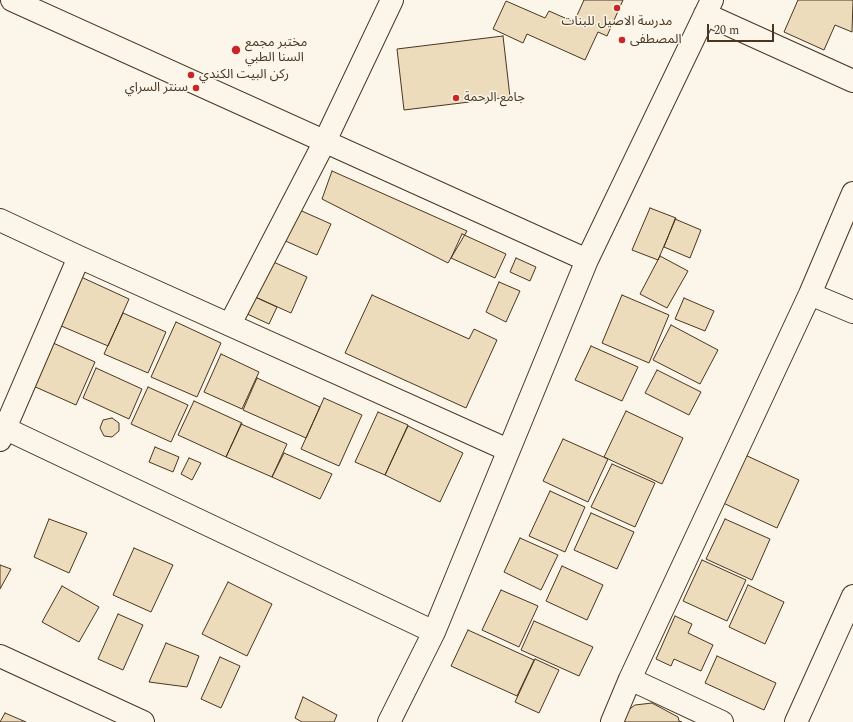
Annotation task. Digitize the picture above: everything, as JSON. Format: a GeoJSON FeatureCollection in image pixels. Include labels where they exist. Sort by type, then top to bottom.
{"type":"FeatureCollection","features":[{"type":"Feature","properties":{"kind":"street"},"geometry":{"type":"LineString","coordinates":[[12,0],[587,260]]}},
{"type":"Feature","properties":{"kind":"street"},"geometry":{"type":"LineString","coordinates":[[230,324],[325,141],[392,0]]}},
{"type":"Feature","properties":{"kind":"street"},"geometry":{"type":"LineString","coordinates":[[396,720],[434,632],[587,260],[709,7],[853,81]]}},
{"type":"Feature","properties":{"kind":"street"},"geometry":{"type":"LineString","coordinates":[[612,722],[630,679],[810,294],[853,193]]}},
{"type":"Feature","properties":{"kind":"street"},"geometry":{"type":"LineString","coordinates":[[0,220],[508,450]]}},
{"type":"Feature","properties":{"kind":"street"},"geometry":{"type":"LineString","coordinates":[[79,257],[2,432],[434,632]]}},
{"type":"Feature","properties":{"kind":"street"},"geometry":{"type":"LineString","coordinates":[[810,294],[853,312]]}},
{"type":"Feature","properties":{"kind":"street"},"geometry":{"type":"LineString","coordinates":[[796,722],[853,596]]}},
{"type":"Feature","properties":{"kind":"street"},"geometry":{"type":"LineString","coordinates":[[0,656],[143,722]]}},
{"type":"Feature","properties":{"kind":"street"},"geometry":{"type":"LineString","coordinates":[[630,679],[722,722]]}},
{"type":"Feature","properties":{"kind":"building"},"geometry":{"type":"Polygon","coordinates":[[[584,0],[623,0],[607,36],[598,32],[585,60],[527,34],[523,43],[493,29],[506,1],[545,18],[549,11],[574,22],[584,0]]]}},
{"type":"Feature","properties":{"kind":"building"},"geometry":{"type":"Polygon","coordinates":[[[798,0],[853,0],[852,32],[835,25],[824,50],[784,32],[798,0]]]}},
{"type":"Feature","properties":{"kind":"building"},"geometry":{"type":"Polygon","coordinates":[[[503,36],[510,97],[404,110],[397,49],[503,36]]]}},
{"type":"Feature","properties":{"kind":"building"},"geometry":{"type":"Polygon","coordinates":[[[332,171],[467,231],[448,263],[322,199],[332,171]]]}},
{"type":"Feature","properties":{"kind":"building"},"geometry":{"type":"Polygon","coordinates":[[[295,208],[331,224],[317,255],[281,239],[295,208]]]}},
{"type":"Feature","properties":{"kind":"building"},"geometry":{"type":"Polygon","coordinates":[[[650,208],[676,218],[658,260],[632,250],[650,208]]]}},
{"type":"Feature","properties":{"kind":"building"},"geometry":{"type":"Polygon","coordinates":[[[675,219],[701,230],[690,258],[664,247],[675,219]]]}},
{"type":"Feature","properties":{"kind":"building"},"geometry":{"type":"Polygon","coordinates":[[[462,234],[506,254],[495,278],[451,258],[462,234]]]}},
{"type":"Feature","properties":{"kind":"building"},"geometry":{"type":"Polygon","coordinates":[[[660,256],[688,271],[667,308],[640,294],[660,256]]]}},
{"type":"Feature","properties":{"kind":"building"},"geometry":{"type":"Polygon","coordinates":[[[516,258],[536,267],[530,281],[510,272],[516,258]]]}},
{"type":"Feature","properties":{"kind":"building"},"geometry":{"type":"Polygon","coordinates":[[[269,260],[307,277],[291,313],[253,296],[269,260]]]}},
{"type":"Feature","properties":{"kind":"building"},"geometry":{"type":"Polygon","coordinates":[[[81,277],[129,299],[108,346],[59,325],[81,277]]]}},
{"type":"Feature","properties":{"kind":"building"},"geometry":{"type":"Polygon","coordinates":[[[499,282],[520,291],[506,322],[486,312],[499,282]]]}},
{"type":"Feature","properties":{"kind":"building"},"geometry":{"type":"Polygon","coordinates":[[[372,295],[469,339],[474,329],[497,340],[466,408],[345,353],[372,295]]]}},
{"type":"Feature","properties":{"kind":"building"},"geometry":{"type":"Polygon","coordinates":[[[622,295],[669,315],[649,363],[602,343],[622,295]]]}},
{"type":"Feature","properties":{"kind":"building"},"geometry":{"type":"Polygon","coordinates":[[[253,296],[277,307],[269,324],[245,313],[253,296]]]}},
{"type":"Feature","properties":{"kind":"building"},"geometry":{"type":"Polygon","coordinates":[[[684,298],[714,311],[705,331],[675,319],[684,298]]]}},
{"type":"Feature","properties":{"kind":"building"},"geometry":{"type":"Polygon","coordinates":[[[123,313],[166,332],[148,373],[104,354],[123,313]]]}},
{"type":"Feature","properties":{"kind":"building"},"geometry":{"type":"Polygon","coordinates":[[[176,322],[221,343],[197,397],[151,377],[176,322]]]}},
{"type":"Feature","properties":{"kind":"building"},"geometry":{"type":"Polygon","coordinates":[[[671,325],[718,350],[700,384],[653,360],[671,325]]]}},
{"type":"Feature","properties":{"kind":"building"},"geometry":{"type":"Polygon","coordinates":[[[51,342],[95,362],[76,405],[31,385],[51,342]]]}},
{"type":"Feature","properties":{"kind":"building"},"geometry":{"type":"Polygon","coordinates":[[[591,346],[638,367],[622,401],[575,380],[591,346]]]}},
{"type":"Feature","properties":{"kind":"building"},"geometry":{"type":"Polygon","coordinates":[[[221,354],[259,372],[242,409],[204,392],[221,354]]]}},
{"type":"Feature","properties":{"kind":"building"},"geometry":{"type":"Polygon","coordinates":[[[96,368],[142,389],[129,419],[83,398],[96,368]]]}},
{"type":"Feature","properties":{"kind":"building"},"geometry":{"type":"Polygon","coordinates":[[[657,370],[701,392],[689,415],[645,393],[657,370]]]}},
{"type":"Feature","properties":{"kind":"building"},"geometry":{"type":"Polygon","coordinates":[[[257,378],[320,407],[306,438],[243,410],[257,378]]]}},
{"type":"Feature","properties":{"kind":"building"},"geometry":{"type":"Polygon","coordinates":[[[148,387],[188,405],[171,442],[131,424],[148,387]]]}},
{"type":"Feature","properties":{"kind":"building"},"geometry":{"type":"Polygon","coordinates":[[[324,398],[362,415],[339,466],[301,449],[324,398]]]}},
{"type":"Feature","properties":{"kind":"building"},"geometry":{"type":"Polygon","coordinates":[[[194,401],[242,423],[226,457],[178,435],[194,401]]]}},
{"type":"Feature","properties":{"kind":"building"},"geometry":{"type":"Polygon","coordinates":[[[626,411],[683,438],[662,484],[604,457],[626,411]]]}},
{"type":"Feature","properties":{"kind":"building"},"geometry":{"type":"Polygon","coordinates":[[[378,412],[408,425],[385,475],[355,462],[378,412]]]}},
{"type":"Feature","properties":{"kind":"building"},"geometry":{"type":"Polygon","coordinates":[[[112,418],[119,423],[119,431],[112,437],[104,436],[100,428],[103,420],[112,418]]]}},
{"type":"Feature","properties":{"kind":"building"},"geometry":{"type":"Polygon","coordinates":[[[241,424],[287,444],[272,477],[226,457],[241,424]]]}},
{"type":"Feature","properties":{"kind":"building"},"geometry":{"type":"Polygon","coordinates":[[[408,426],[463,453],[440,502],[385,475],[408,426]]]}},
{"type":"Feature","properties":{"kind":"building"},"geometry":{"type":"Polygon","coordinates":[[[563,439],[608,459],[588,502],[543,481],[563,439]]]}},
{"type":"Feature","properties":{"kind":"building"},"geometry":{"type":"Polygon","coordinates":[[[155,447],[179,457],[173,472],[149,462],[155,447]]]}},
{"type":"Feature","properties":{"kind":"building"},"geometry":{"type":"Polygon","coordinates":[[[284,453],[332,474],[320,499],[272,477],[284,453]]]}},
{"type":"Feature","properties":{"kind":"building"},"geometry":{"type":"Polygon","coordinates":[[[743,454],[799,480],[777,528],[721,502],[743,454]]]}},
{"type":"Feature","properties":{"kind":"building"},"geometry":{"type":"Polygon","coordinates":[[[189,458],[201,463],[192,480],[181,474],[189,458]]]}},
{"type":"Feature","properties":{"kind":"building"},"geometry":{"type":"Polygon","coordinates":[[[612,464],[655,483],[635,527],[591,507],[612,464]]]}},
{"type":"Feature","properties":{"kind":"building"},"geometry":{"type":"Polygon","coordinates":[[[550,491],[585,507],[565,552],[529,536],[550,491]]]}},
{"type":"Feature","properties":{"kind":"building"},"geometry":{"type":"Polygon","coordinates":[[[591,513],[634,532],[617,569],[574,550],[591,513]]]}},
{"type":"Feature","properties":{"kind":"building"},"geometry":{"type":"Polygon","coordinates":[[[49,519],[87,533],[69,573],[34,557],[49,519]]]}},
{"type":"Feature","properties":{"kind":"building"},"geometry":{"type":"Polygon","coordinates":[[[725,519],[770,539],[752,580],[706,559],[725,519]]]}},
{"type":"Feature","properties":{"kind":"building"},"geometry":{"type":"Polygon","coordinates":[[[520,538],[558,555],[541,590],[504,572],[520,538]]]}},
{"type":"Feature","properties":{"kind":"building"},"geometry":{"type":"Polygon","coordinates":[[[134,548],[173,565],[151,612],[113,595],[134,548]]]}},
{"type":"Feature","properties":{"kind":"building"},"geometry":{"type":"Polygon","coordinates":[[[702,560],[746,580],[727,621],[683,601],[702,560]]]}},
{"type":"Feature","properties":{"kind":"building"},"geometry":{"type":"Polygon","coordinates":[[[0,565],[11,569],[0,589],[0,565]]]}},
{"type":"Feature","properties":{"kind":"building"},"geometry":{"type":"Polygon","coordinates":[[[562,566],[603,585],[587,620],[546,601],[562,566]]]}},
{"type":"Feature","properties":{"kind":"building"},"geometry":{"type":"Polygon","coordinates":[[[228,582],[272,604],[247,656],[202,634],[228,582]]]}},
{"type":"Feature","properties":{"kind":"building"},"geometry":{"type":"Polygon","coordinates":[[[748,585],[784,602],[765,644],[729,627],[748,585]]]}},
{"type":"Feature","properties":{"kind":"building"},"geometry":{"type":"Polygon","coordinates":[[[62,586],[99,607],[79,642],[42,622],[62,586]]]}},
{"type":"Feature","properties":{"kind":"building"},"geometry":{"type":"Polygon","coordinates":[[[501,590],[538,606],[519,647],[482,630],[501,590]]]}},
{"type":"Feature","properties":{"kind":"building"},"geometry":{"type":"Polygon","coordinates":[[[118,614],[143,625],[123,670],[98,659],[118,614]]]}},
{"type":"Feature","properties":{"kind":"building"},"geometry":{"type":"Polygon","coordinates":[[[675,616],[692,624],[688,633],[713,645],[701,671],[674,659],[671,666],[656,659],[675,616]]]}},
{"type":"Feature","properties":{"kind":"building"},"geometry":{"type":"Polygon","coordinates":[[[534,621],[593,647],[579,676],[521,650],[534,621]]]}},
{"type":"Feature","properties":{"kind":"building"},"geometry":{"type":"Polygon","coordinates":[[[468,630],[534,660],[517,696],[451,666],[468,630]]]}},
{"type":"Feature","properties":{"kind":"building"},"geometry":{"type":"Polygon","coordinates":[[[166,643],[199,656],[187,687],[149,682],[166,643]]]}},
{"type":"Feature","properties":{"kind":"building"},"geometry":{"type":"Polygon","coordinates":[[[717,656],[776,683],[764,710],[705,683],[717,656]]]}},
{"type":"Feature","properties":{"kind":"building"},"geometry":{"type":"Polygon","coordinates":[[[220,657],[240,666],[221,708],[201,699],[220,657]]]}},
{"type":"Feature","properties":{"kind":"building"},"geometry":{"type":"Polygon","coordinates":[[[535,659],[559,670],[539,713],[515,702],[535,659]]]}},
{"type":"Feature","properties":{"kind":"building"},"geometry":{"type":"Polygon","coordinates":[[[303,697],[337,715],[334,722],[302,722],[295,718],[303,697]]]}},
{"type":"Feature","properties":{"kind":"building"},"geometry":{"type":"Polygon","coordinates":[[[652,703],[678,717],[679,721],[682,722],[618,722],[623,714],[635,705],[652,703]]]}},
{"type":"Feature","properties":{"kind":"building"},"geometry":{"type":"Polygon","coordinates":[[[5,713],[26,722],[0,722],[5,713]]]}},
{"type":"Feature","properties":{"kind":"place","name":"مدرسة الاصيل للبنات"},"geometry":{"type":"Point","coordinates":[617,8]}},
{"type":"Feature","properties":{"kind":"place","name":"المصطفى"},"geometry":{"type":"Point","coordinates":[622,40]}},
{"type":"Feature","properties":{"kind":"place","name":"مختبر مجمع السنا الطبي"},"geometry":{"type":"Point","coordinates":[236,50]}},
{"type":"Feature","properties":{"kind":"place","name":"ركن البيت الكندي"},"geometry":{"type":"Point","coordinates":[191,75]}},
{"type":"Feature","properties":{"kind":"place","name":"سنتر السراي"},"geometry":{"type":"Point","coordinates":[196,88]}},
{"type":"Feature","properties":{"kind":"place","name":"جامع الرحمة"},"geometry":{"type":"Point","coordinates":[456,98]}}]}
